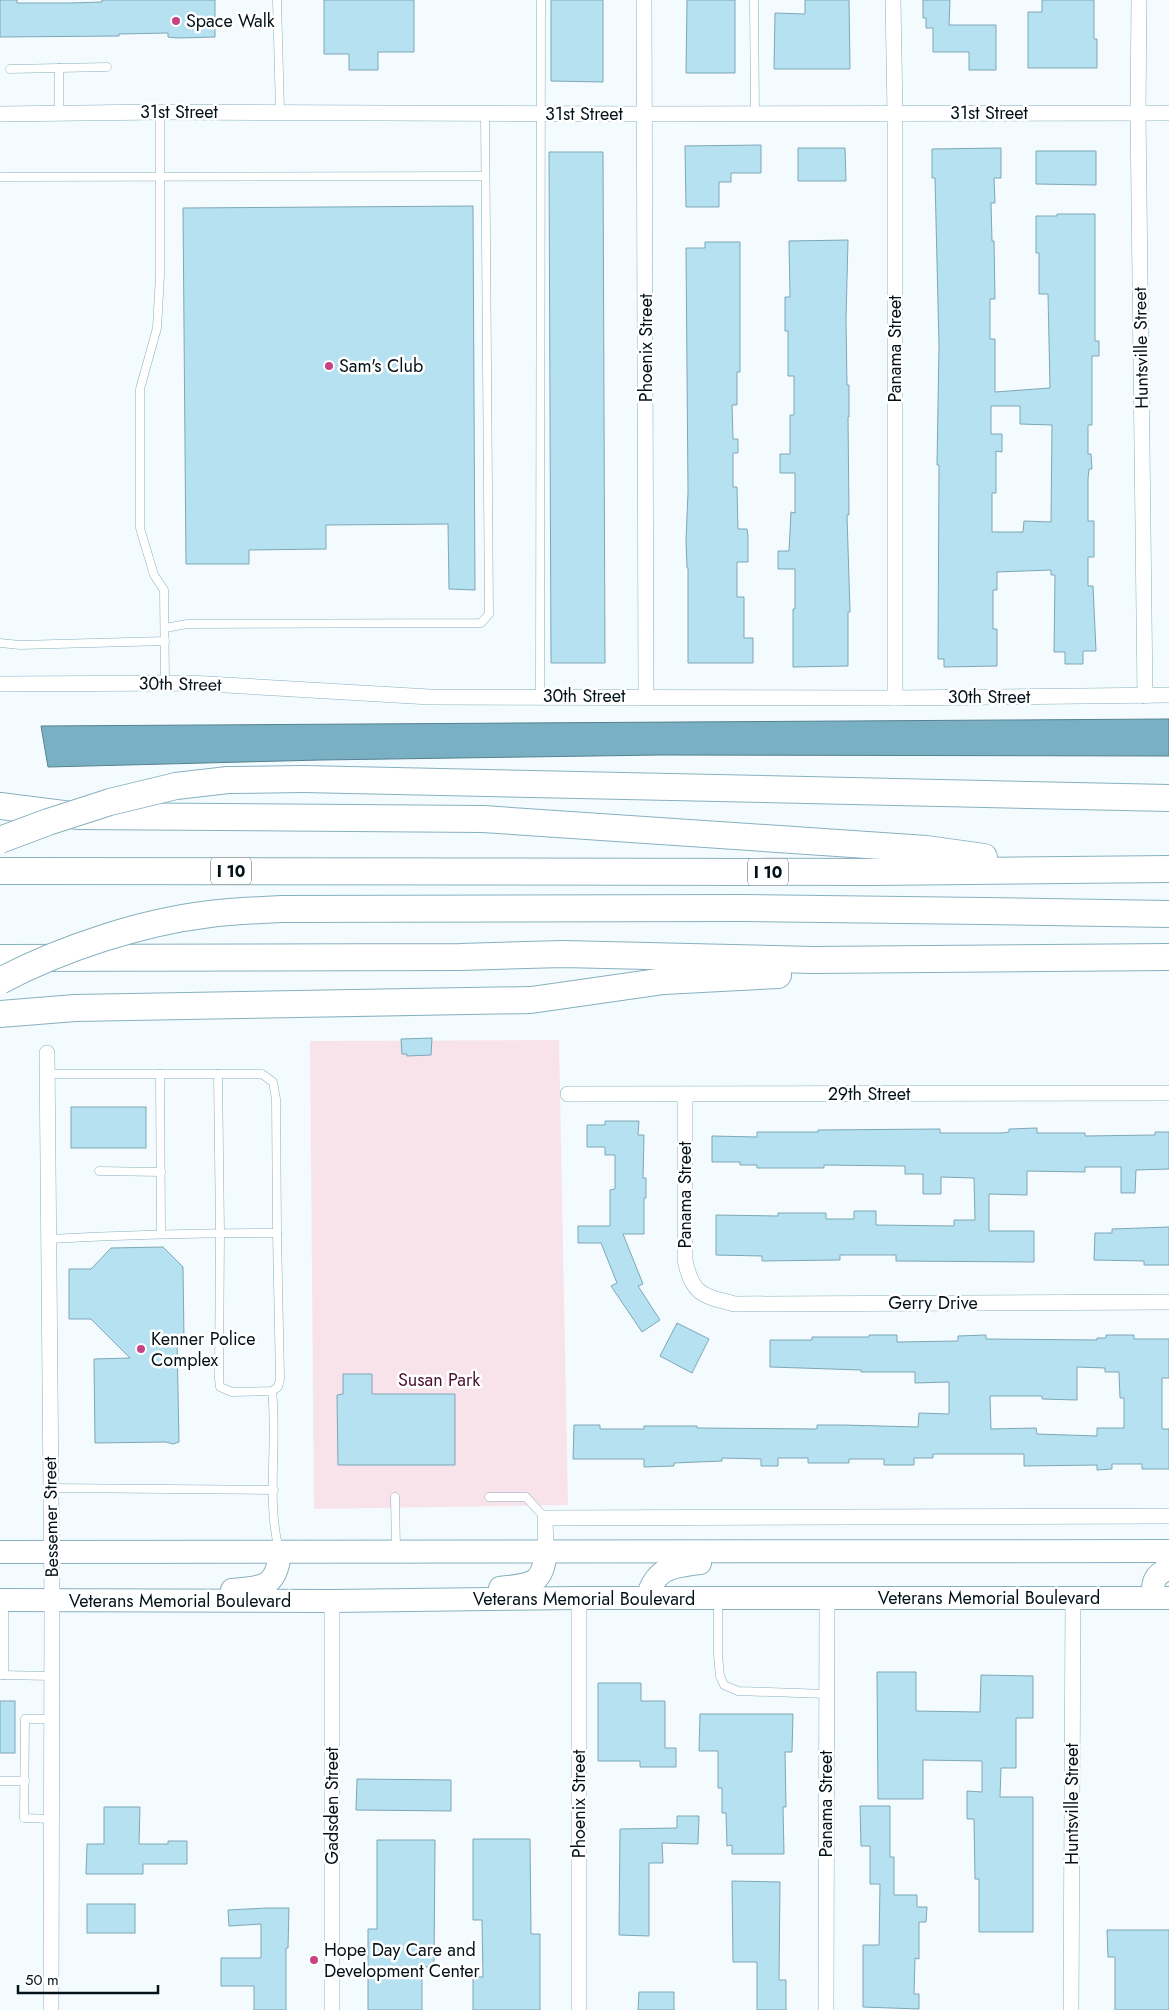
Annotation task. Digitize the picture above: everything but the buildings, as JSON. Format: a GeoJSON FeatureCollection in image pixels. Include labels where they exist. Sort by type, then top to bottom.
{"type":"FeatureCollection","features":[{"type":"Feature","properties":{"kind":"highway"},"geometry":{"type":"LineString","coordinates":[[0,840],[110,802],[176,786],[228,780],[312,779],[1169,798]]}},
{"type":"Feature","properties":{"kind":"highway"},"geometry":{"type":"LineString","coordinates":[[0,806],[79,816],[483,819],[926,849],[1074,869]]}},
{"type":"Feature","properties":{"kind":"highway","name":"I 10"},"geometry":{"type":"LineString","coordinates":[[0,871],[461,870],[872,872],[1169,869]]}},
{"type":"Feature","properties":{"kind":"highway"},"geometry":{"type":"LineString","coordinates":[[0,982],[25,968],[87,944],[149,926],[209,914],[274,909],[744,908],[1169,914]]}},
{"type":"Feature","properties":{"kind":"highway"},"geometry":{"type":"LineString","coordinates":[[0,958],[460,957],[563,954],[814,960],[1169,958]]}},
{"type":"Feature","properties":{"kind":"highway"},"geometry":{"type":"LineString","coordinates":[[0,1014],[75,1008],[531,1000],[664,981],[779,975],[814,960]]}},
{"type":"Feature","properties":{"kind":"main road"},"geometry":{"type":"LineString","coordinates":[[440,1600],[526,1584],[537,1579],[543,1572],[546,1551]]}},
{"type":"Feature","properties":{"kind":"main road"},"geometry":{"type":"LineString","coordinates":[[648,1598],[651,1586],[656,1578],[671,1567],[817,1551]]}},
{"type":"Feature","properties":{"kind":"main road"},"geometry":{"type":"LineString","coordinates":[[0,1552],[1169,1551]]}},
{"type":"Feature","properties":{"kind":"main road"},"geometry":{"type":"LineString","coordinates":[[124,1601],[254,1589],[269,1582],[278,1570],[280,1552]]}},
{"type":"Feature","properties":{"kind":"main road"},"geometry":{"type":"LineString","coordinates":[[1161,1598],[1155,1580],[1159,1573],[1169,1568]]}},
{"type":"Feature","properties":{"kind":"main road","name":"Veterans Memorial Boulevard"},"geometry":{"type":"LineString","coordinates":[[2,1600],[332,1601],[579,1598],[1161,1598]]}},
{"type":"Feature","properties":{"kind":"street","name":"Phoenix Street"},"geometry":{"type":"LineString","coordinates":[[644,0],[646,696]]}},
{"type":"Feature","properties":{"kind":"street","name":"Panama Street"},"geometry":{"type":"LineString","coordinates":[[893,0],[895,114],[895,698]]}},
{"type":"Feature","properties":{"kind":"street","name":"Huntsville Street"},"geometry":{"type":"LineString","coordinates":[[1139,0],[1138,113],[1145,696]]}},
{"type":"Feature","properties":{"kind":"street","name":"31st Street"},"geometry":{"type":"LineString","coordinates":[[0,114],[160,112],[645,114],[1169,113]]}},
{"type":"Feature","properties":{"kind":"street","name":"30th Street"},"geometry":{"type":"LineString","coordinates":[[0,684],[165,683],[430,697],[895,698],[1169,695]]}},
{"type":"Feature","properties":{"kind":"street","name":"Bessemer Street"},"geometry":{"type":"LineString","coordinates":[[47,1053],[52,1600],[51,2010]]}},
{"type":"Feature","properties":{"kind":"street","name":"29th Street"},"geometry":{"type":"LineString","coordinates":[[568,1094],[1169,1093]]}},
{"type":"Feature","properties":{"kind":"street","name":"Panama Street"},"geometry":{"type":"LineString","coordinates":[[685,1094],[685,1260],[689,1278],[699,1292]]}},
{"type":"Feature","properties":{"kind":"street","name":"Gerry Drive"},"geometry":{"type":"LineString","coordinates":[[699,1292],[735,1304],[1169,1302]]}},
{"type":"Feature","properties":{"kind":"street"},"geometry":{"type":"LineString","coordinates":[[546,1551],[544,1518],[1169,1516]]}},
{"type":"Feature","properties":{"kind":"street","name":"Phoenix Street"},"geometry":{"type":"LineString","coordinates":[[579,1598],[579,2010]]}},
{"type":"Feature","properties":{"kind":"street","name":"Panama Street"},"geometry":{"type":"LineString","coordinates":[[826,2010],[827,1598]]}},
{"type":"Feature","properties":{"kind":"street","name":"Huntsville Street"},"geometry":{"type":"LineString","coordinates":[[1071,2010],[1073,1598]]}},
{"type":"Feature","properties":{"kind":"street","name":"Gadsden Street"},"geometry":{"type":"LineString","coordinates":[[332,1601],[332,2010]]}},
{"type":"Feature","properties":{"kind":"lane"},"geometry":{"type":"LineString","coordinates":[[277,0],[280,112]]}},
{"type":"Feature","properties":{"kind":"lane"},"geometry":{"type":"LineString","coordinates":[[540,696],[542,0]]}},
{"type":"Feature","properties":{"kind":"lane"},"geometry":{"type":"LineString","coordinates":[[754,0],[755,114]]}},
{"type":"Feature","properties":{"kind":"lane"},"geometry":{"type":"LineString","coordinates":[[59,68],[59,113]]}},
{"type":"Feature","properties":{"kind":"lane"},"geometry":{"type":"LineString","coordinates":[[10,69],[108,68]]}},
{"type":"Feature","properties":{"kind":"lane"},"geometry":{"type":"LineString","coordinates":[[160,112],[160,275],[157,328],[140,390],[140,528],[154,575],[164,590],[165,683]]}},
{"type":"Feature","properties":{"kind":"lane"},"geometry":{"type":"LineString","coordinates":[[165,628],[187,624],[482,623],[489,614],[485,113]]}},
{"type":"Feature","properties":{"kind":"lane"},"geometry":{"type":"LineString","coordinates":[[0,177],[486,176]]}},
{"type":"Feature","properties":{"kind":"lane"},"geometry":{"type":"LineString","coordinates":[[0,643],[20,645],[164,642]]}},
{"type":"Feature","properties":{"kind":"lane"},"geometry":{"type":"LineString","coordinates":[[47,1074],[160,1074],[218,1074],[262,1074],[273,1082],[276,1099],[280,1379],[278,1387],[272,1391],[232,1392],[220,1387],[218,1074]]}},
{"type":"Feature","properties":{"kind":"lane"},"geometry":{"type":"LineString","coordinates":[[160,1074],[161,1233]]}},
{"type":"Feature","properties":{"kind":"lane"},"geometry":{"type":"LineString","coordinates":[[99,1171],[160,1172]]}},
{"type":"Feature","properties":{"kind":"lane"},"geometry":{"type":"LineString","coordinates":[[48,1239],[161,1233],[277,1233]]}},
{"type":"Feature","properties":{"kind":"lane"},"geometry":{"type":"LineString","coordinates":[[272,1391],[274,1412],[274,1529],[280,1552]]}},
{"type":"Feature","properties":{"kind":"lane"},"geometry":{"type":"LineString","coordinates":[[50,1488],[274,1490]]}},
{"type":"Feature","properties":{"kind":"lane"},"geometry":{"type":"LineString","coordinates":[[395,1497],[396,1552]]}},
{"type":"Feature","properties":{"kind":"lane"},"geometry":{"type":"LineString","coordinates":[[489,1497],[526,1497],[544,1518]]}},
{"type":"Feature","properties":{"kind":"lane"},"geometry":{"type":"LineString","coordinates":[[718,1598],[718,1655],[720,1676],[724,1685],[738,1691],[827,1694]]}},
{"type":"Feature","properties":{"kind":"lane"},"geometry":{"type":"LineString","coordinates":[[2,1600],[2,1675],[52,1676]]}},
{"type":"Feature","properties":{"kind":"lane"},"geometry":{"type":"LineString","coordinates":[[52,1719],[25,1719],[24,1818],[52,1819]]}},
{"type":"Feature","properties":{"kind":"lane"},"geometry":{"type":"LineString","coordinates":[[0,1780],[25,1781]]}},
{"type":"Feature","properties":{"kind":"green space","name":"Susan Park"},"geometry":{"type":"Polygon","coordinates":[[[559,1040],[568,1505],[314,1509],[310,1041],[559,1040]]]}},
{"type":"Feature","properties":{"kind":"water"},"geometry":{"type":"Polygon","coordinates":[[[1169,719],[1169,756],[660,755],[321,760],[48,767],[41,726],[1169,719]]]}},
{"type":"Feature","properties":{"kind":"place","name":"Space Walk"},"geometry":{"type":"Point","coordinates":[176,21]}},
{"type":"Feature","properties":{"kind":"place","name":"Sam's Club"},"geometry":{"type":"Point","coordinates":[329,366]}},
{"type":"Feature","properties":{"kind":"place","name":"Kenner Police Complex"},"geometry":{"type":"Point","coordinates":[141,1349]}},
{"type":"Feature","properties":{"kind":"place","name":"Hope Day Care and Development Center"},"geometry":{"type":"Point","coordinates":[314,1960]}}]}
